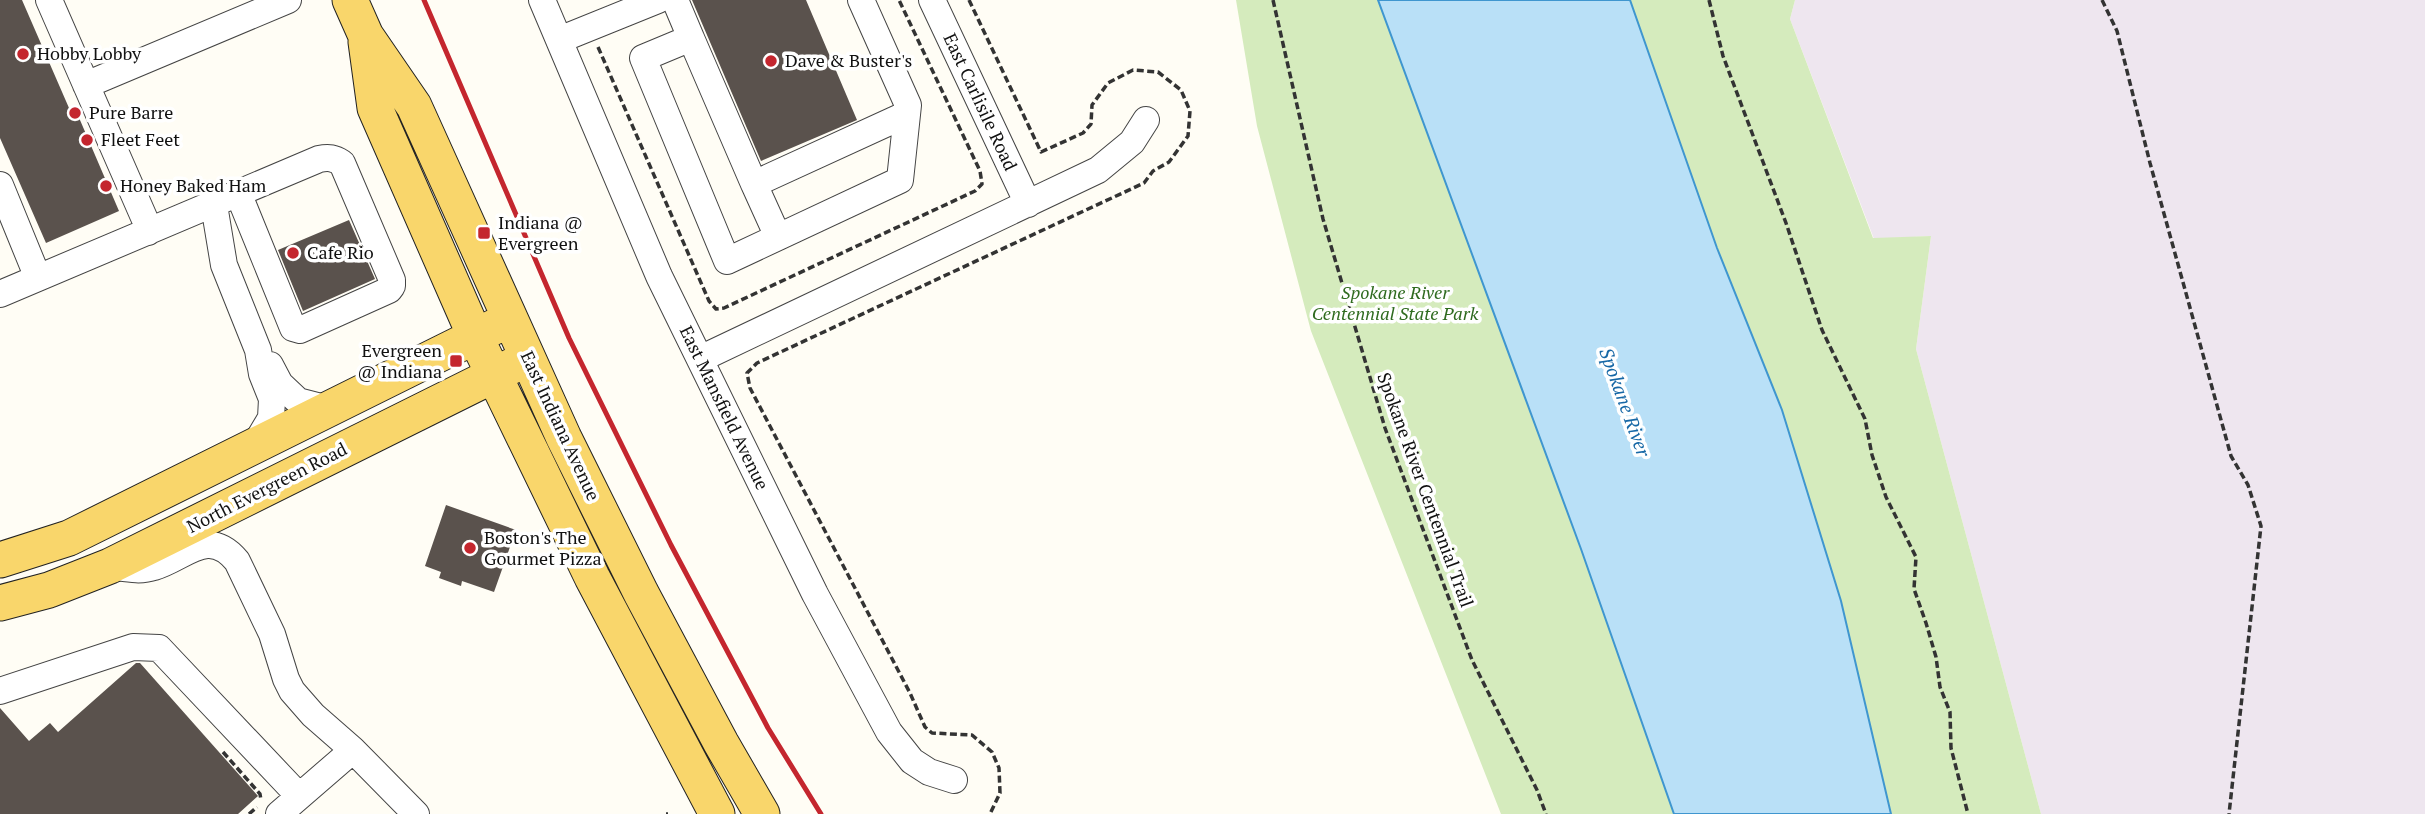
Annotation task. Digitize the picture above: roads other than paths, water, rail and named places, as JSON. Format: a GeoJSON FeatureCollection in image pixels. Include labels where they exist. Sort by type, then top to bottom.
{"type":"FeatureCollection","features":[{"type":"Feature","properties":{"kind":"main road","name":"East Indiana Avenue"},"geometry":{"type":"LineString","coordinates":[[350,0],[366,36],[414,106],[564,438],[641,593],[762,814]]}},
{"type":"Feature","properties":{"kind":"main road","name":"East Indiana Avenue"},"geometry":{"type":"LineString","coordinates":[[366,36],[375,108],[475,336],[592,577],[717,814]]}},
{"type":"Feature","properties":{"kind":"main road"},"geometry":{"type":"LineString","coordinates":[[0,560],[69,538],[510,320]]}},
{"type":"Feature","properties":{"kind":"main road","name":"North Evergreen Road"},"geometry":{"type":"LineString","coordinates":[[0,603],[49,590],[110,566],[528,358]]}},
{"type":"Feature","properties":{"kind":"street"},"geometry":{"type":"LineString","coordinates":[[49,0],[148,232]]}},
{"type":"Feature","properties":{"kind":"street"},"geometry":{"type":"LineString","coordinates":[[86,85],[288,0]]}},
{"type":"Feature","properties":{"kind":"street","name":"East Mansfield Avenue"},"geometry":{"type":"LineString","coordinates":[[542,0],[659,276],[815,594],[889,732],[912,761],[929,772],[954,780]]}},
{"type":"Feature","properties":{"kind":"street"},"geometry":{"type":"LineString","coordinates":[[559,40],[658,0]]}},
{"type":"Feature","properties":{"kind":"street"},"geometry":{"type":"LineString","coordinates":[[675,0],[778,237]]}},
{"type":"Feature","properties":{"kind":"street"},"geometry":{"type":"LineString","coordinates":[[691,38],[643,58],[727,261],[900,180],[908,105],[861,0]]}},
{"type":"Feature","properties":{"kind":"street","name":"East Carlisile Road"},"geometry":{"type":"LineString","coordinates":[[932,0],[1028,204]]}},
{"type":"Feature","properties":{"kind":"street"},"geometry":{"type":"LineString","coordinates":[[754,184],[907,114]]}},
{"type":"Feature","properties":{"kind":"street"},"geometry":{"type":"LineString","coordinates":[[700,359],[1098,170],[1132,142],[1146,120]]}},
{"type":"Feature","properties":{"kind":"street"},"geometry":{"type":"LineString","coordinates":[[0,294],[319,159],[334,158],[342,163],[393,280],[392,286],[389,290],[300,330],[293,328],[239,195]]}},
{"type":"Feature","properties":{"kind":"street"},"geometry":{"type":"LineString","coordinates":[[0,185],[38,278]]}},
{"type":"Feature","properties":{"kind":"street"},"geometry":{"type":"LineString","coordinates":[[214,205],[224,265],[258,350],[262,374],[272,399],[273,409],[266,428],[255,445]]}},
{"type":"Feature","properties":{"kind":"street"},"geometry":{"type":"LineString","coordinates":[[258,350],[273,369],[280,384],[298,401],[329,409]]}},
{"type":"Feature","properties":{"kind":"street"},"geometry":{"type":"LineString","coordinates":[[110,566],[139,571],[155,567],[206,544],[213,544],[230,553],[237,561],[272,634],[292,691],[313,715],[353,750],[416,814]]}},
{"type":"Feature","properties":{"kind":"street"},"geometry":{"type":"LineString","coordinates":[[0,691],[133,647],[159,648],[299,796]]}},
{"type":"Feature","properties":{"kind":"street"},"geometry":{"type":"LineString","coordinates":[[279,814],[353,750]]}},
{"type":"Feature","properties":{"kind":"water","name":"Spokane River"},"geometry":{"type":"Polygon","coordinates":[[[1378,0],[1630,0],[1717,248],[1782,410],[1841,601],[1891,814],[1674,814],[1581,549],[1378,0]]]}},
{"type":"Feature","properties":{"kind":"railway"},"geometry":{"type":"LineString","coordinates":[[424,0],[569,338],[671,545],[768,728],[821,814]]}},
{"type":"Feature","properties":{"kind":"place","name":"Hobby Lobby"},"geometry":{"type":"Point","coordinates":[23,54]}},
{"type":"Feature","properties":{"kind":"place","name":"Dave & Buster's"},"geometry":{"type":"Point","coordinates":[771,61]}},
{"type":"Feature","properties":{"kind":"place","name":"Pure Barre"},"geometry":{"type":"Point","coordinates":[75,113]}},
{"type":"Feature","properties":{"kind":"place","name":"Fleet Feet"},"geometry":{"type":"Point","coordinates":[87,140]}},
{"type":"Feature","properties":{"kind":"place","name":"Honey Baked Ham"},"geometry":{"type":"Point","coordinates":[106,186]}},
{"type":"Feature","properties":{"kind":"place","name":"Indiana @ Evergreen"},"geometry":{"type":"Point","coordinates":[484,233]}},
{"type":"Feature","properties":{"kind":"place","name":"Cafe Rio"},"geometry":{"type":"Point","coordinates":[293,253]}},
{"type":"Feature","properties":{"kind":"place","name":"Evergreen @ Indiana"},"geometry":{"type":"Point","coordinates":[456,361]}},
{"type":"Feature","properties":{"kind":"place","name":"Boston's The Gourmet Pizza"},"geometry":{"type":"Point","coordinates":[470,548]}},
{"type":"Feature","properties":{"kind":"park label","name":"Spokane River Centennial State Park"},"geometry":{"type":"Point","coordinates":[1395,303]}}]}
